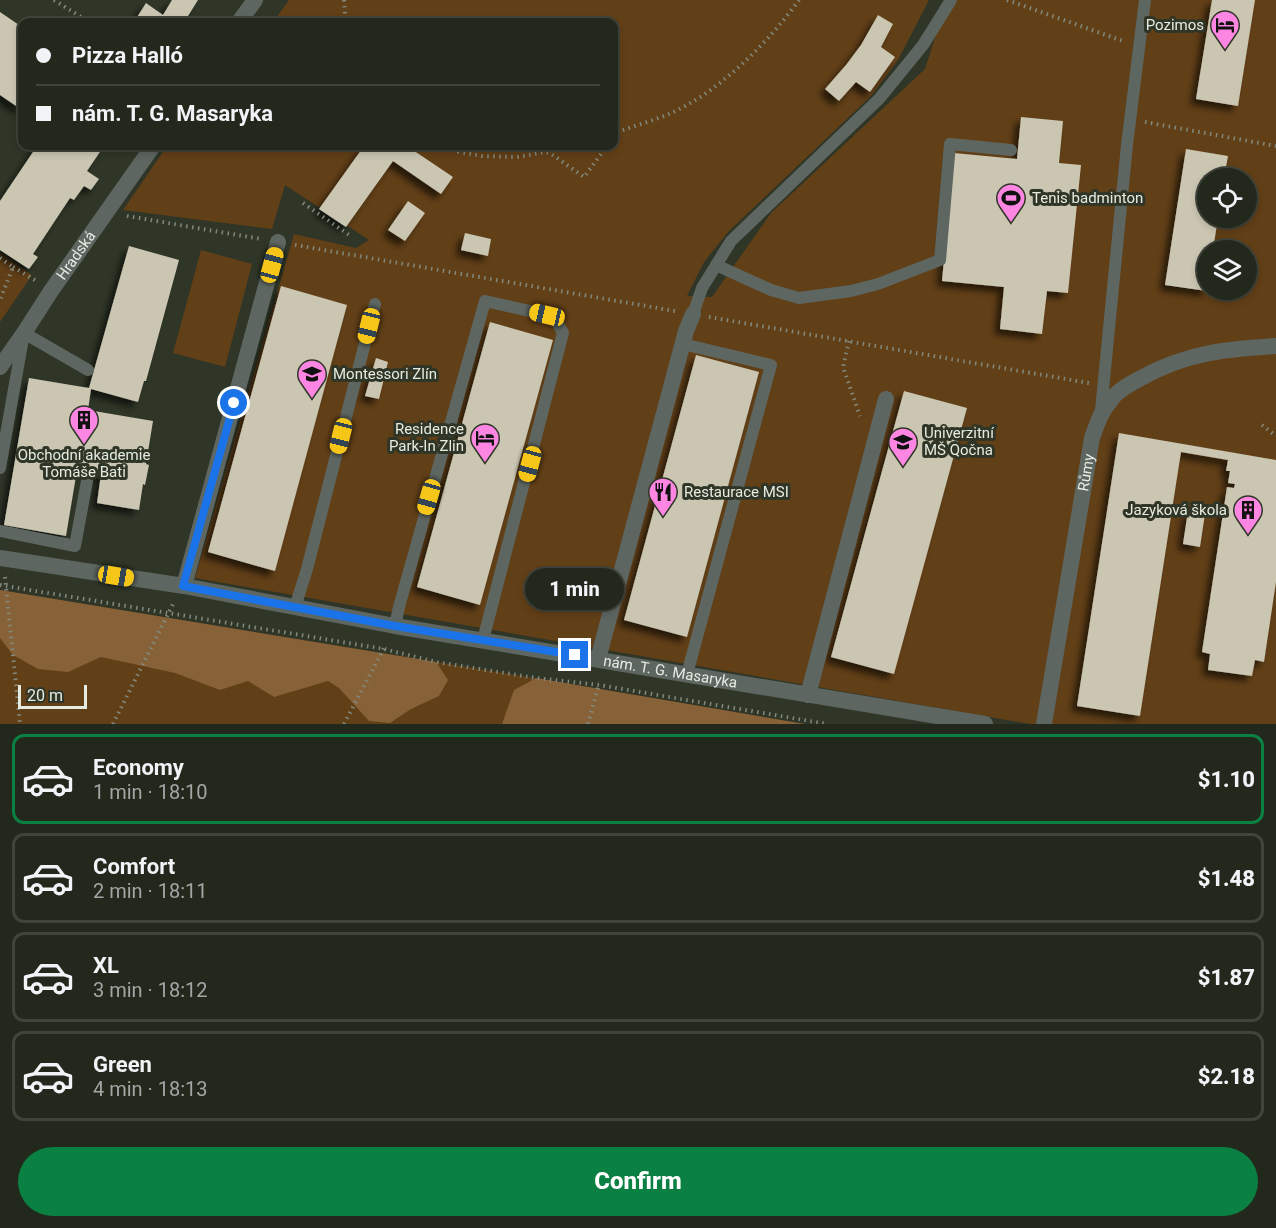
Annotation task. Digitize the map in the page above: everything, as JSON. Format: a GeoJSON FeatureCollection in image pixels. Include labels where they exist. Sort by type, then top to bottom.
{"type":"FeatureCollection","features":[{"type":"Feature","properties":{"kind":"street"},"geometry":{"type":"LineString","coordinates":[[242,18],[255,0]]}},
{"type":"Feature","properties":{"kind":"street","name":"Hradská"},"geometry":{"type":"LineString","coordinates":[[0,367],[150,150]]}},
{"type":"Feature","properties":{"kind":"street"},"geometry":{"type":"LineString","coordinates":[[183,586],[278,242]]}},
{"type":"Feature","properties":{"kind":"street"},"geometry":{"type":"LineString","coordinates":[[598,659],[683,344],[685,313]]}},
{"type":"Feature","properties":{"kind":"street","name":"Růmy"},"geometry":{"type":"LineString","coordinates":[[1044,724],[1092,438],[1101,415],[1112,399],[1126,386],[1182,360],[1214,351],[1276,346]]}},
{"type":"Feature","properties":{"kind":"street"},"geometry":{"type":"LineString","coordinates":[[808,695],[886,399]]}},
{"type":"Feature","properties":{"kind":"street","name":"nám. T. G. Masaryka"},"geometry":{"type":"LineString","coordinates":[[2,558],[183,586],[395,626],[985,724]]}},
{"type":"Feature","properties":{"kind":"lane"},"geometry":{"type":"LineString","coordinates":[[685,313],[731,241],[879,99],[923,45],[951,0]]}},
{"type":"Feature","properties":{"kind":"lane"},"geometry":{"type":"LineString","coordinates":[[1101,415],[1130,119],[1145,0]]}},
{"type":"Feature","properties":{"kind":"lane"},"geometry":{"type":"LineString","coordinates":[[716,265],[771,290],[798,298],[852,291],[878,284],[940,260],[950,144],[1011,150]]}},
{"type":"Feature","properties":{"kind":"lane"},"geometry":{"type":"LineString","coordinates":[[395,626],[484,301],[547,315],[557,322],[563,333],[483,640]]}},
{"type":"Feature","properties":{"kind":"lane"},"geometry":{"type":"LineString","coordinates":[[295,607],[307,569],[375,304]]}},
{"type":"Feature","properties":{"kind":"lane"},"geometry":{"type":"LineString","coordinates":[[0,468],[24,333],[88,370]]}},
{"type":"Feature","properties":{"kind":"lane"},"geometry":{"type":"LineString","coordinates":[[683,344],[771,365],[687,674]]}},
{"type":"Feature","properties":{"kind":"lane"},"geometry":{"type":"LineString","coordinates":[[0,531],[75,546],[87,481]]}},
{"type":"Feature","properties":{"kind":"path"},"geometry":{"type":"LineString","coordinates":[[54,0],[83,18]]}},
{"type":"Feature","properties":{"kind":"path"},"geometry":{"type":"LineString","coordinates":[[344,0],[346,18]]}},
{"type":"Feature","properties":{"kind":"path"},"geometry":{"type":"LineString","coordinates":[[618,132],[670,114],[705,94],[766,40],[799,0]]}},
{"type":"Feature","properties":{"kind":"path"},"geometry":{"type":"LineString","coordinates":[[1007,0],[1139,47]]}},
{"type":"Feature","properties":{"kind":"path"},"geometry":{"type":"LineString","coordinates":[[1130,119],[1276,146]]}},
{"type":"Feature","properties":{"kind":"path"},"geometry":{"type":"LineString","coordinates":[[455,150],[482,156],[517,157],[546,152],[584,177],[604,150]]}},
{"type":"Feature","properties":{"kind":"path"},"geometry":{"type":"LineString","coordinates":[[303,203],[352,237]]}},
{"type":"Feature","properties":{"kind":"path"},"geometry":{"type":"LineString","coordinates":[[108,209],[117,214],[248,237]]}},
{"type":"Feature","properties":{"kind":"path"},"geometry":{"type":"LineString","coordinates":[[278,242],[1105,386]]}},
{"type":"Feature","properties":{"kind":"path"},"geometry":{"type":"LineString","coordinates":[[0,258],[36,281]]}},
{"type":"Feature","properties":{"kind":"path"},"geometry":{"type":"LineString","coordinates":[[0,300],[13,267]]}},
{"type":"Feature","properties":{"kind":"path"},"geometry":{"type":"LineString","coordinates":[[489,285],[491,279]]}},
{"type":"Feature","properties":{"kind":"path"},"geometry":{"type":"LineString","coordinates":[[849,341],[843,367],[861,418]]}},
{"type":"Feature","properties":{"kind":"path"},"geometry":{"type":"LineString","coordinates":[[1262,425],[1276,436]]}},
{"type":"Feature","properties":{"kind":"path"},"geometry":{"type":"LineString","coordinates":[[2,558],[20,724]]}},
{"type":"Feature","properties":{"kind":"path"},"geometry":{"type":"LineString","coordinates":[[0,585],[384,649],[436,662],[536,678],[599,685],[827,724]]}},
{"type":"Feature","properties":{"kind":"path"},"geometry":{"type":"LineString","coordinates":[[113,724],[183,586]]}},
{"type":"Feature","properties":{"kind":"path"},"geometry":{"type":"LineString","coordinates":[[344,724],[395,626]]}},
{"type":"Feature","properties":{"kind":"path"},"geometry":{"type":"LineString","coordinates":[[588,724],[599,685],[598,659]]}},
{"type":"Feature","properties":{"kind":"shaded area"},"geometry":{"type":"Polygon","coordinates":[[[289,0],[929,0],[898,60],[871,96],[729,231],[704,262],[687,296],[712,297],[771,213],[925,69],[947,0],[1276,0],[1276,724],[1030,724],[195,578],[294,234],[356,248],[369,240],[285,185],[272,229],[123,210],[164,150],[618,150],[618,18],[276,18],[289,0]]]}},
{"type":"Feature","properties":{"kind":"shaded area"},"geometry":{"type":"Polygon","coordinates":[[[201,250],[252,264],[225,367],[173,353],[201,250]]]}},
{"type":"Feature","properties":{"kind":"shaded area"},"geometry":{"type":"Polygon","coordinates":[[[0,253],[32,275],[0,322],[0,253]]]}},
{"type":"Feature","properties":{"kind":"shaded area"},"geometry":{"type":"Polygon","coordinates":[[[0,590],[603,690],[804,724],[0,724],[0,590]]]}},
{"type":"Feature","properties":{"kind":"shaded area"},"geometry":{"type":"Polygon","coordinates":[[[0,590],[436,662],[448,680],[439,696],[411,709],[390,723],[369,721],[339,688],[328,681],[274,697],[248,681],[220,690],[175,673],[101,657],[68,672],[38,669],[13,655],[0,638],[0,590]]]}},
{"type":"Feature","properties":{"kind":"shaded area"},"geometry":{"type":"Polygon","coordinates":[[[536,678],[805,724],[502,724],[514,690],[536,678]]]}},
{"type":"Feature","properties":{"kind":"building"},"geometry":{"type":"Polygon","coordinates":[[[172,0],[198,0],[188,16],[191,18],[137,18],[146,3],[163,15],[172,0]]]}},
{"type":"Feature","properties":{"kind":"building","name":"Pozimos"},"geometry":{"type":"Polygon","coordinates":[[[1212,0],[1255,0],[1238,106],[1196,99],[1212,0]]]}},
{"type":"Feature","properties":{"kind":"building"},"geometry":{"type":"Polygon","coordinates":[[[0,12],[18,24],[18,107],[0,95],[0,12]]]}},
{"type":"Feature","properties":{"kind":"building"},"geometry":{"type":"Polygon","coordinates":[[[878,15],[893,24],[881,47],[895,57],[870,92],[856,82],[839,101],[825,89],[861,45],[878,15]]]}},
{"type":"Feature","properties":{"kind":"building","name":"Tenis badminton"},"geometry":{"type":"Polygon","coordinates":[[[1021,117],[1063,121],[1059,163],[1081,165],[1068,293],[1047,291],[1042,334],[1000,329],[1004,287],[942,281],[954,153],[1017,159],[1021,117]]]}},
{"type":"Feature","properties":{"kind":"building"},"geometry":{"type":"Polygon","coordinates":[[[1186,149],[1228,156],[1226,168],[1197,168],[1197,228],[1216,228],[1215,240],[1197,240],[1197,290],[1165,285],[1186,149]]]}},
{"type":"Feature","properties":{"kind":"building"},"geometry":{"type":"Polygon","coordinates":[[[34,150],[101,150],[87,171],[99,179],[91,190],[84,186],[74,200],[70,198],[33,254],[38,257],[29,269],[0,250],[0,201],[34,150]]]}},
{"type":"Feature","properties":{"kind":"building"},"geometry":{"type":"Polygon","coordinates":[[[361,150],[413,150],[453,177],[441,194],[393,161],[346,227],[319,209],[361,150]]]}},
{"type":"Feature","properties":{"kind":"building"},"geometry":{"type":"Polygon","coordinates":[[[408,201],[425,213],[405,241],[388,230],[408,201]]]}},
{"type":"Feature","properties":{"kind":"building"},"geometry":{"type":"Polygon","coordinates":[[[465,233],[491,239],[488,256],[461,250],[465,233]]]}},
{"type":"Feature","properties":{"kind":"building","name":"Obchodní akademie Tomáše Bati"},"geometry":{"type":"Polygon","coordinates":[[[129,246],[179,260],[146,381],[144,381],[138,402],[91,389],[88,410],[153,421],[146,464],[149,465],[139,510],[97,503],[101,474],[77,470],[66,536],[4,525],[29,378],[89,388],[129,246]]]}},
{"type":"Feature","properties":{"kind":"building"},"geometry":{"type":"Polygon","coordinates":[[[281,286],[347,305],[275,571],[208,552],[281,286]]]}},
{"type":"Feature","properties":{"kind":"building","name":"Residence Park-In Zlin"},"geometry":{"type":"Polygon","coordinates":[[[490,322],[553,340],[480,605],[417,587],[490,322]]]}},
{"type":"Feature","properties":{"kind":"building"},"geometry":{"type":"Polygon","coordinates":[[[696,355],[759,372],[687,637],[624,620],[696,355]]]}},
{"type":"Feature","properties":{"kind":"building"},"geometry":{"type":"Polygon","coordinates":[[[376,358],[388,362],[379,399],[365,396],[376,358]]]}},
{"type":"Feature","properties":{"kind":"building"},"geometry":{"type":"Polygon","coordinates":[[[904,391],[967,408],[894,674],[831,657],[904,391]]]}},
{"type":"Feature","properties":{"kind":"building"},"geometry":{"type":"Polygon","coordinates":[[[1119,433],[1276,460],[1276,582],[1264,662],[1255,660],[1252,676],[1208,670],[1210,654],[1202,652],[1227,487],[1234,488],[1235,484],[1228,483],[1230,471],[1226,471],[1228,460],[1181,452],[1140,716],[1077,706],[1119,433]]]}},
{"type":"Feature","properties":{"kind":"building"},"geometry":{"type":"Polygon","coordinates":[[[1188,511],[1205,514],[1200,547],[1183,544],[1188,511]]]}},
{"type":"Feature","properties":{"kind":"place","name":"Pozimos"},"geometry":{"type":"Point","coordinates":[1225,50]}},
{"type":"Feature","properties":{"kind":"place","name":"Tenis badminton"},"geometry":{"type":"Point","coordinates":[1011,224]}},
{"type":"Feature","properties":{"kind":"place","name":"Montessori Zlín"},"geometry":{"type":"Point","coordinates":[312,400]}},
{"type":"Feature","properties":{"kind":"place","name":"Obchodní akademie Tomáše Bati"},"geometry":{"type":"Point","coordinates":[84,446]}},
{"type":"Feature","properties":{"kind":"place","name":"Residence Park-In Zlin"},"geometry":{"type":"Point","coordinates":[485,464]}},
{"type":"Feature","properties":{"kind":"place","name":"Univerzitní MŠ Qočna"},"geometry":{"type":"Point","coordinates":[903,468]}},
{"type":"Feature","properties":{"kind":"place","name":"Restaurace MSI"},"geometry":{"type":"Point","coordinates":[663,518]}},
{"type":"Feature","properties":{"kind":"place","name":"Jazyková škola"},"geometry":{"type":"Point","coordinates":[1248,536]}},
{"type":"Feature","properties":{"kind":"route"},"geometry":{"type":"LineString","coordinates":[[234,403],[183,586],[395,626],[575,655]]}}]}
